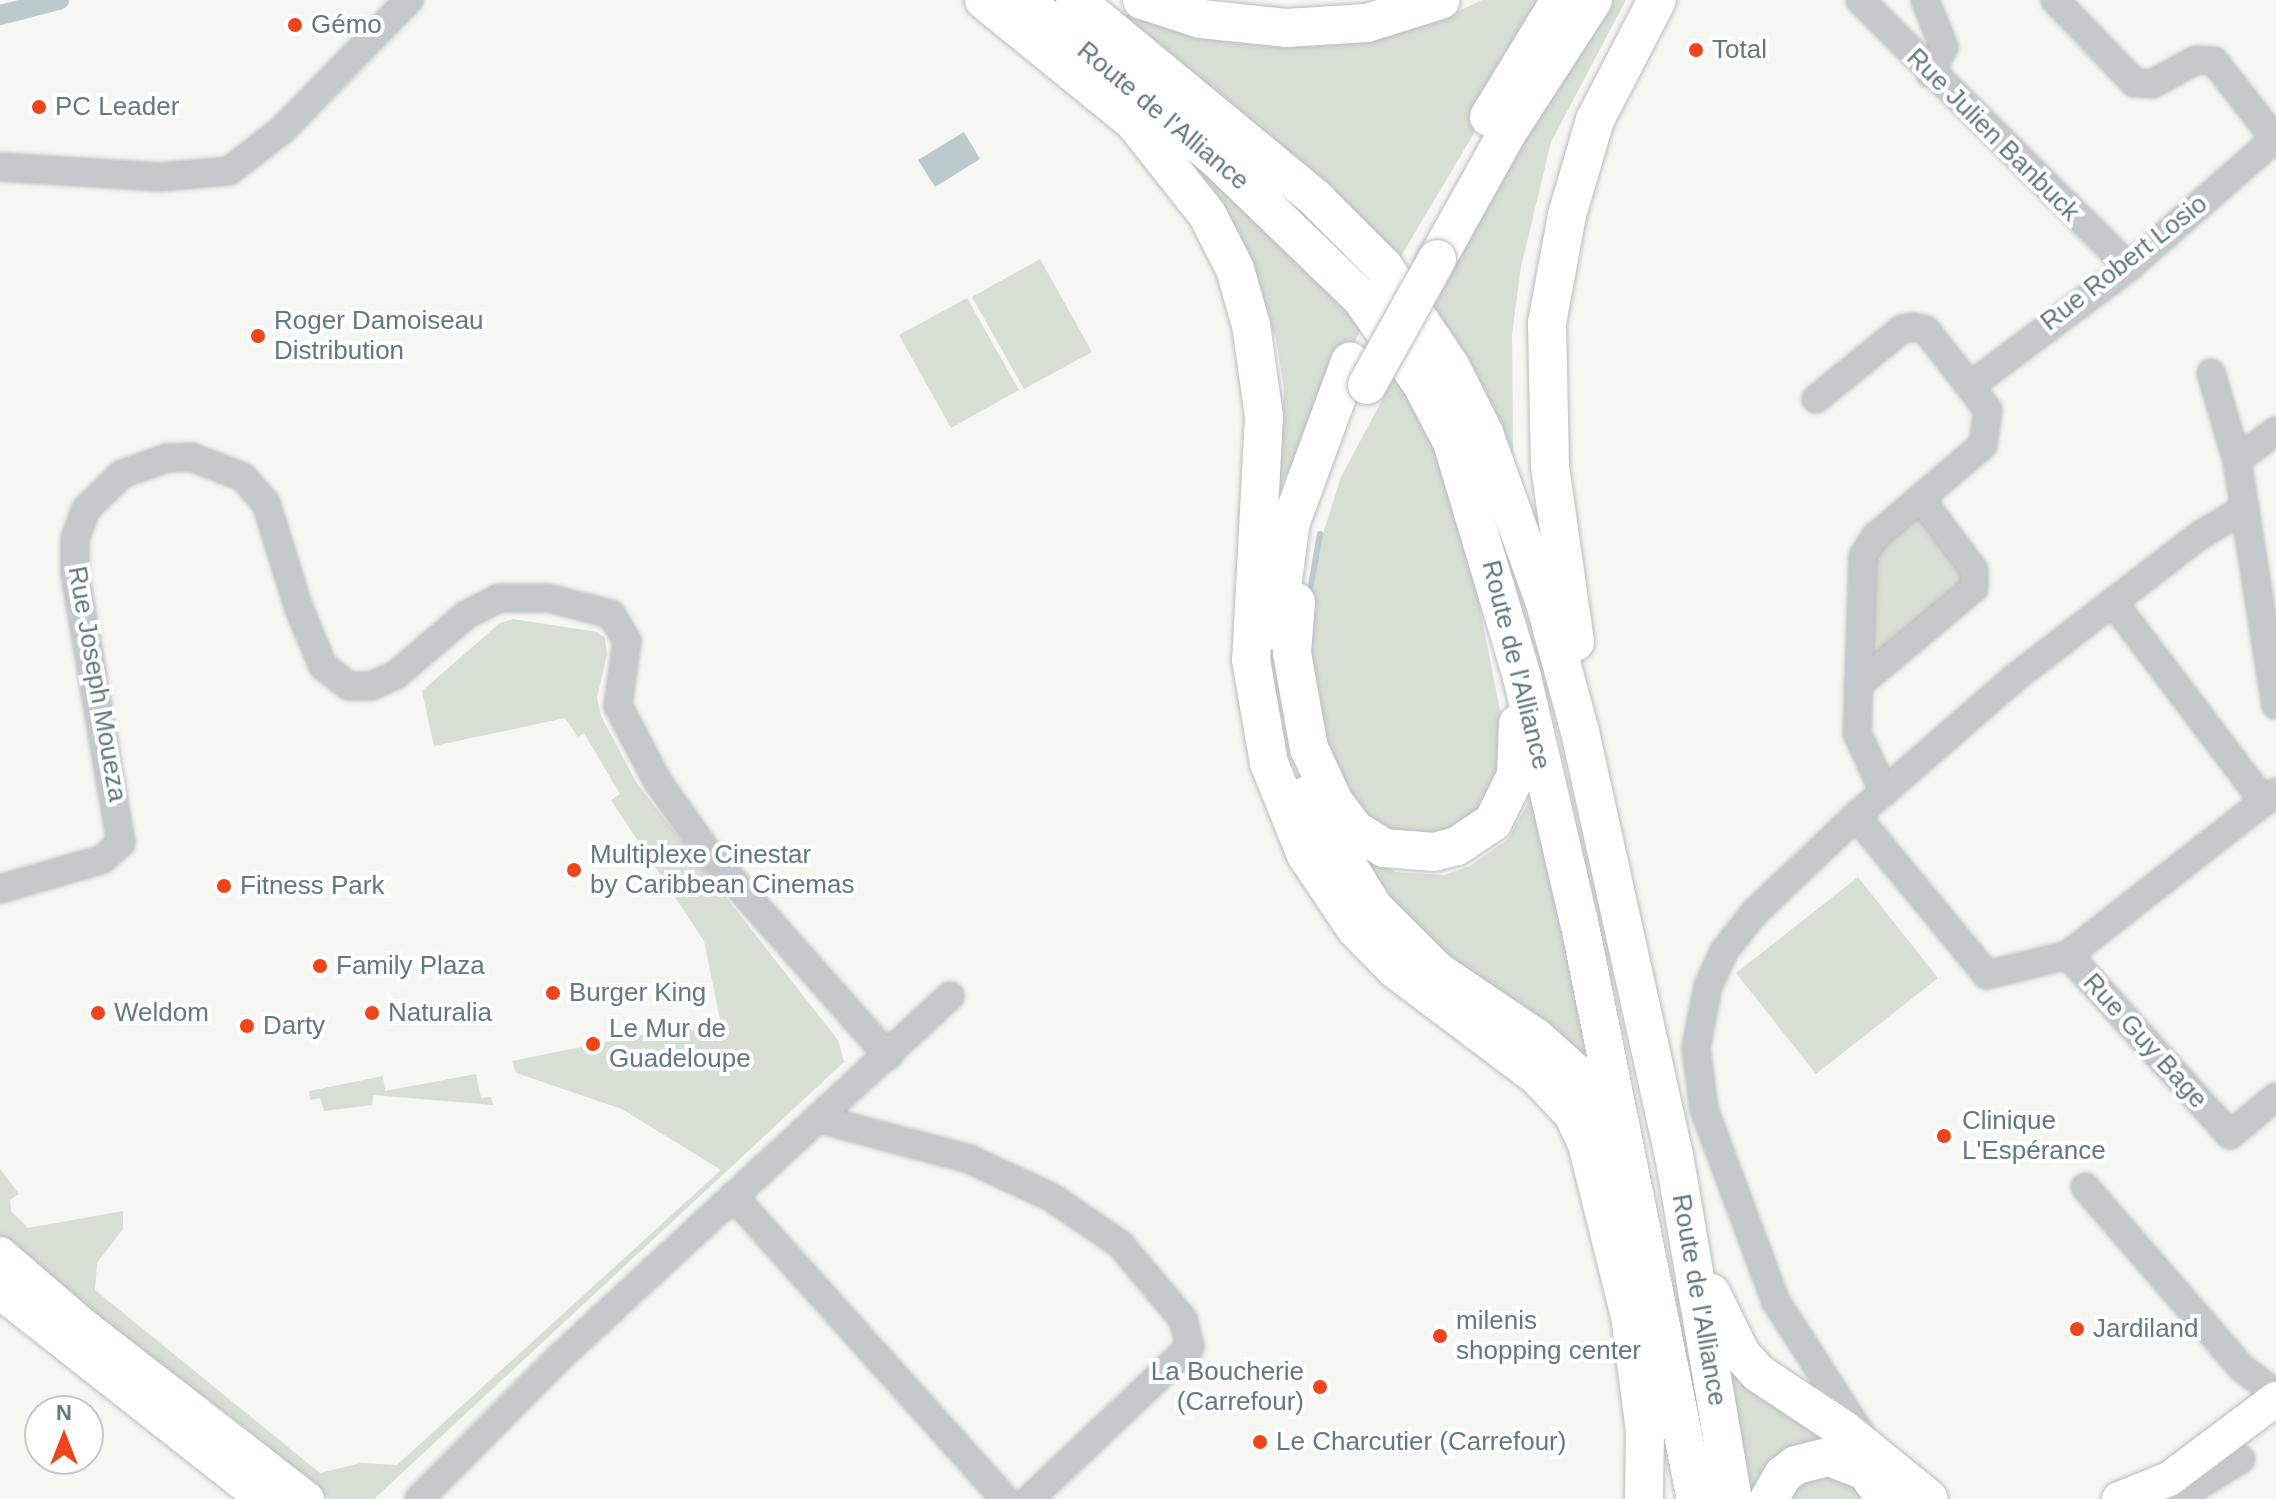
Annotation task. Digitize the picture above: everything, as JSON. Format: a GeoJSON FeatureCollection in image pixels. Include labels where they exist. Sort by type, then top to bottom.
{"type":"FeatureCollection","features":[{"type":"Feature","properties":{"kind":"highway"},"geometry":{"type":"LineString","coordinates":[[984,0],[1134,122],[1207,214],[1235,269],[1251,325],[1264,416],[1251,660],[1269,763],[1313,867],[1356,929],[1395,969],[1537,1076],[1573,1114],[1587,1144],[1630,1316],[1645,1432],[1644,1499]]}},
{"type":"Feature","properties":{"kind":"highway","name":"Route de l'Alliance"},"geometry":{"type":"LineString","coordinates":[[1023,0],[1216,158],[1361,298],[1421,383],[1452,442],[1522,677],[1648,1254],[1696,1499]]}},
{"type":"Feature","properties":{"kind":"highway","name":"Route de l'Alliance"},"geometry":{"type":"LineString","coordinates":[[1075,0],[1314,197],[1384,267],[1451,367],[1484,433],[1545,603],[1580,732],[1674,1155],[1733,1499]]}},
{"type":"Feature","properties":{"kind":"highway"},"geometry":{"type":"LineString","coordinates":[[1142,0],[1201,19],[1286,28],[1367,23],[1441,0]]}},
{"type":"Feature","properties":{"kind":"highway"},"geometry":{"type":"LineString","coordinates":[[1253,597],[1294,471],[1358,374],[1560,0]]}},
{"type":"Feature","properties":{"kind":"highway"},"geometry":{"type":"LineString","coordinates":[[1428,249],[1593,0]]}},
{"type":"Feature","properties":{"kind":"highway"},"geometry":{"type":"LineString","coordinates":[[1545,603],[1525,411],[1532,295],[1558,167],[1631,0]]}},
{"type":"Feature","properties":{"kind":"highway"},"geometry":{"type":"LineString","coordinates":[[1580,732],[1575,629],[1550,466],[1547,323],[1567,215],[1595,120],[1657,0]]}},
{"type":"Feature","properties":{"kind":"highway"},"geometry":{"type":"LineString","coordinates":[[1358,374],[1305,538],[1292,653],[1309,748],[1334,802],[1354,829],[1384,848],[1434,852],[1466,842],[1493,822],[1516,775],[1522,677]]}},
{"type":"Feature","properties":{"kind":"highway"},"geometry":{"type":"LineString","coordinates":[[1358,374],[1291,522],[1276,605],[1275,692],[1294,774],[1321,829],[1374,908],[1437,971],[1535,1037],[1572,1070],[1603,1126],[1648,1254]]}},
{"type":"Feature","properties":{"kind":"highway"},"geometry":{"type":"LineString","coordinates":[[1674,1155],[1716,1309],[1741,1354],[1758,1373],[1871,1450],[1929,1499]]}},
{"type":"Feature","properties":{"kind":"highway"},"geometry":{"type":"LineString","coordinates":[[1769,1499],[1783,1475],[1796,1465],[1829,1457],[1866,1471],[1885,1499]]}},
{"type":"Feature","properties":{"kind":"main road"},"geometry":{"type":"LineString","coordinates":[[0,1254],[85,1327],[307,1499]]}},
{"type":"Feature","properties":{"kind":"main road"},"geometry":{"type":"LineString","coordinates":[[0,1292],[263,1499]]}},
{"type":"Feature","properties":{"kind":"main road"},"geometry":{"type":"LineString","coordinates":[[2119,1499],[2169,1479],[2276,1396]]}},
{"type":"Feature","properties":{"kind":"street"},"geometry":{"type":"LineString","coordinates":[[0,167],[160,177],[229,171],[282,130],[409,0]]}},
{"type":"Feature","properties":{"kind":"street","name":"Rue Julien Banbuck"},"geometry":{"type":"LineString","coordinates":[[1860,0],[1930,73],[2129,267]]}},
{"type":"Feature","properties":{"kind":"street"},"geometry":{"type":"LineString","coordinates":[[1925,0],[1944,47],[1930,73]]}},
{"type":"Feature","properties":{"kind":"street"},"geometry":{"type":"LineString","coordinates":[[2055,0],[2135,83],[2152,84],[2196,60],[2214,61],[2273,147]]}},
{"type":"Feature","properties":{"kind":"street","name":"Rue Robert Losio"},"geometry":{"type":"LineString","coordinates":[[1970,386],[2129,267],[2273,147]]}},
{"type":"Feature","properties":{"kind":"street"},"geometry":{"type":"LineString","coordinates":[[1816,399],[1902,329],[1914,327],[1926,330],[1988,410],[1987,437],[1875,537],[1863,556],[1857,733],[1884,792]]}},
{"type":"Feature","properties":{"kind":"street"},"geometry":{"type":"LineString","coordinates":[[2211,373],[2237,460],[2276,705]]}},
{"type":"Feature","properties":{"kind":"street"},"geometry":{"type":"LineString","coordinates":[[2237,460],[2276,431]]}},
{"type":"Feature","properties":{"kind":"street","name":"Rue Joseph Moueza"},"geometry":{"type":"LineString","coordinates":[[0,889],[103,859],[116,852],[123,837],[74,557],[86,509],[122,474],[167,458],[191,457],[243,477],[266,503],[298,606],[323,666],[349,686],[379,683],[403,670],[466,615],[499,598],[548,598],[611,614],[627,641],[618,706],[658,782],[706,850],[888,1056]]}},
{"type":"Feature","properties":{"kind":"street"},"geometry":{"type":"LineString","coordinates":[[1858,685],[1974,588],[1974,570],[1920,498]]}},
{"type":"Feature","properties":{"kind":"street"},"geometry":{"type":"LineString","coordinates":[[1871,1450],[1776,1302],[1754,1253],[1704,1109],[1696,1048],[1708,986],[1724,951],[1755,912],[1856,816],[2017,676],[2113,602],[2245,508]]}},
{"type":"Feature","properties":{"kind":"street"},"geometry":{"type":"LineString","coordinates":[[2113,602],[2270,797]]}},
{"type":"Feature","properties":{"kind":"street","name":"Rue Guy Bage"},"geometry":{"type":"LineString","coordinates":[[2270,797],[2068,955],[2230,1135],[2276,1097]]}},
{"type":"Feature","properties":{"kind":"street"},"geometry":{"type":"LineString","coordinates":[[1856,816],[1987,975],[2068,955]]}},
{"type":"Feature","properties":{"kind":"street"},"geometry":{"type":"LineString","coordinates":[[418,1495],[733,1196],[950,996]]}},
{"type":"Feature","properties":{"kind":"street"},"geometry":{"type":"LineString","coordinates":[[819,1119],[969,1159],[1018,1179],[1106,1232],[1183,1319],[1190,1347],[1030,1499]]}},
{"type":"Feature","properties":{"kind":"street"},"geometry":{"type":"LineString","coordinates":[[2085,1187],[2242,1368],[2276,1396]]}},
{"type":"Feature","properties":{"kind":"street"},"geometry":{"type":"LineString","coordinates":[[733,1196],[1005,1499]]}},
{"type":"Feature","properties":{"kind":"street"},"geometry":{"type":"LineString","coordinates":[[2176,1499],[2241,1459]]}},
{"type":"Feature","properties":{"kind":"shaded area"},"geometry":{"type":"Polygon","coordinates":[[[1482,0],[1553,0],[1397,263],[1117,12],[1200,38],[1337,45],[1436,22],[1482,0]]]}},
{"type":"Feature","properties":{"kind":"shaded area"},"geometry":{"type":"Polygon","coordinates":[[[1610,0],[1626,0],[1551,142],[1521,267],[1512,334],[1513,458],[1424,311],[1497,177],[1610,0]]]}},
{"type":"Feature","properties":{"kind":"shaded area"},"geometry":{"type":"Polygon","coordinates":[[[964,132],[980,159],[935,187],[918,160],[964,132]]]}},
{"type":"Feature","properties":{"kind":"shaded area"},"geometry":{"type":"Polygon","coordinates":[[[1174,143],[1365,322],[1277,493],[1284,389],[1276,339],[1231,221],[1174,143]]]}},
{"type":"Feature","properties":{"kind":"shaded area"},"geometry":{"type":"Polygon","coordinates":[[[1040,259],[1092,352],[1024,389],[972,297],[1040,259]]]}},
{"type":"Feature","properties":{"kind":"shaded area"},"geometry":{"type":"Polygon","coordinates":[[[967,298],[1019,390],[951,428],[899,335],[967,298]]]}},
{"type":"Feature","properties":{"kind":"shaded area"},"geometry":{"type":"Polygon","coordinates":[[[1397,372],[1418,398],[1459,503],[1510,761],[1467,837],[1377,834],[1329,767],[1307,630],[1322,537],[1341,477],[1397,372]]]}},
{"type":"Feature","properties":{"kind":"shaded area"},"geometry":{"type":"Polygon","coordinates":[[[1918,516],[1969,581],[1877,654],[1871,650],[1871,553],[1918,516]]]}},
{"type":"Feature","properties":{"kind":"shaded area"},"geometry":{"type":"Polygon","coordinates":[[[513,619],[597,632],[605,638],[607,654],[597,698],[601,716],[637,784],[838,1040],[844,1062],[374,1499],[330,1499],[284,1468],[270,1447],[0,1242],[0,1169],[19,1194],[10,1200],[11,1211],[28,1228],[123,1211],[123,1229],[97,1263],[95,1290],[320,1473],[361,1463],[397,1465],[721,1170],[622,1109],[516,1073],[512,1061],[720,1019],[704,941],[611,800],[620,794],[584,733],[578,737],[565,718],[434,746],[422,691],[500,623],[513,619]]]}},
{"type":"Feature","properties":{"kind":"shaded area"},"geometry":{"type":"Polygon","coordinates":[[[1530,799],[1538,799],[1604,1100],[1427,949],[1385,905],[1362,855],[1396,872],[1444,875],[1470,866],[1508,839],[1530,799]]]}},
{"type":"Feature","properties":{"kind":"shaded area"},"geometry":{"type":"Polygon","coordinates":[[[1858,877],[1938,978],[1816,1074],[1736,973],[1858,877]]]}},
{"type":"Feature","properties":{"kind":"shaded area"},"geometry":{"type":"Polygon","coordinates":[[[476,1074],[481,1098],[491,1097],[493,1105],[373,1095],[372,1105],[324,1111],[320,1098],[310,1100],[309,1091],[383,1076],[385,1091],[476,1074]]]}},
{"type":"Feature","properties":{"kind":"shaded area"},"geometry":{"type":"Polygon","coordinates":[[[1723,1346],[1869,1462],[1748,1499],[1723,1346]]]}},
{"type":"Feature","properties":{"kind":"shaded area"},"geometry":{"type":"Polygon","coordinates":[[[1847,1471],[1877,1499],[1788,1499],[1798,1481],[1847,1471]]]}},
{"type":"Feature","properties":{"kind":"waterway"},"geometry":{"type":"LineString","coordinates":[[0,15],[59,0]]}},
{"type":"Feature","properties":{"kind":"waterway"},"geometry":{"type":"LineString","coordinates":[[1309,597],[1320,534]]}},
{"type":"Feature","properties":{"kind":"place","name":"Gémo"},"geometry":{"type":"Point","coordinates":[295,25]}},
{"type":"Feature","properties":{"kind":"place","name":"Total"},"geometry":{"type":"Point","coordinates":[1696,50]}},
{"type":"Feature","properties":{"kind":"place","name":"PC Leader"},"geometry":{"type":"Point","coordinates":[39,107]}},
{"type":"Feature","properties":{"kind":"place","name":"Roger Damoiseau Distribution"},"geometry":{"type":"Point","coordinates":[258,336]}},
{"type":"Feature","properties":{"kind":"place","name":"Multiplexe Cinestar by Caribbean Cinemas"},"geometry":{"type":"Point","coordinates":[574,870]}},
{"type":"Feature","properties":{"kind":"place","name":"Fitness Park"},"geometry":{"type":"Point","coordinates":[224,886]}},
{"type":"Feature","properties":{"kind":"place","name":"Family Plaza"},"geometry":{"type":"Point","coordinates":[320,966]}},
{"type":"Feature","properties":{"kind":"place","name":"Burger King"},"geometry":{"type":"Point","coordinates":[553,993]}},
{"type":"Feature","properties":{"kind":"place","name":"Weldom"},"geometry":{"type":"Point","coordinates":[98,1013]}},
{"type":"Feature","properties":{"kind":"place","name":"Naturalia"},"geometry":{"type":"Point","coordinates":[372,1013]}},
{"type":"Feature","properties":{"kind":"place","name":"Darty"},"geometry":{"type":"Point","coordinates":[247,1026]}},
{"type":"Feature","properties":{"kind":"place","name":"Le Mur de Guadeloupe"},"geometry":{"type":"Point","coordinates":[593,1044]}},
{"type":"Feature","properties":{"kind":"place","name":"Clinique L'Espérance"},"geometry":{"type":"Point","coordinates":[1944,1136]}},
{"type":"Feature","properties":{"kind":"place","name":"Jardiland"},"geometry":{"type":"Point","coordinates":[2077,1329]}},
{"type":"Feature","properties":{"kind":"place","name":"milenis shopping center"},"geometry":{"type":"Point","coordinates":[1440,1336]}},
{"type":"Feature","properties":{"kind":"place","name":"La Boucherie (Carrefour)"},"geometry":{"type":"Point","coordinates":[1320,1387]}},
{"type":"Feature","properties":{"kind":"place","name":"Le Charcutier (Carrefour)"},"geometry":{"type":"Point","coordinates":[1260,1442]}}]}
